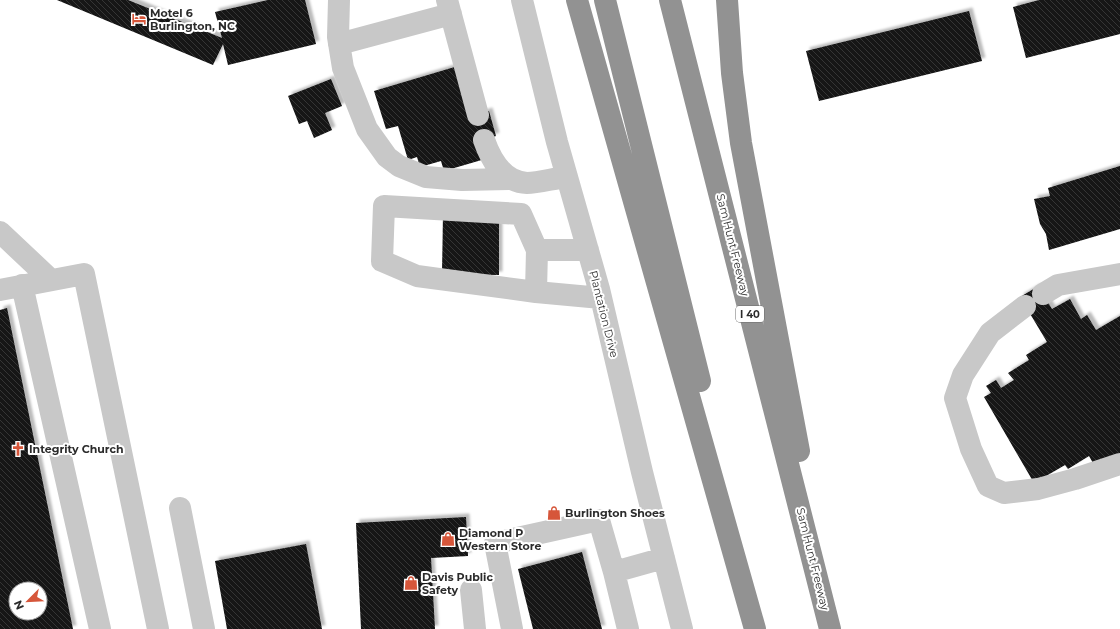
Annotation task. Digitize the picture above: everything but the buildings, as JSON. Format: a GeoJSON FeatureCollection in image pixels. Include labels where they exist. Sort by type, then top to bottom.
{"type":"FeatureCollection","features":[{"type":"Feature","properties":{"kind":"highway"},"geometry":{"type":"LineString","coordinates":[[577,0],[755,629]]}},
{"type":"Feature","properties":{"kind":"highway"},"geometry":{"type":"LineString","coordinates":[[605,0],[762,629]]}},
{"type":"Feature","properties":{"kind":"highway","name":"Sam Hunt Freeway"},"geometry":{"type":"LineString","coordinates":[[670,0],[832,629]]}},
{"type":"Feature","properties":{"kind":"highway"},"geometry":{"type":"LineString","coordinates":[[727,0],[732,73],[741,143],[832,629]]}},
{"type":"Feature","properties":{"kind":"street"},"geometry":{"type":"LineString","coordinates":[[339,0],[340,50],[343,68],[367,129],[387,157],[399,166],[426,176],[462,180],[510,178],[527,183],[567,177]]}},
{"type":"Feature","properties":{"kind":"street","name":"Plantation Drive"},"geometry":{"type":"LineString","coordinates":[[522,0],[557,142],[601,298],[642,472],[682,629]]}},
{"type":"Feature","properties":{"kind":"street"},"geometry":{"type":"LineString","coordinates":[[340,50],[451,14],[478,114]]}},
{"type":"Feature","properties":{"kind":"street"},"geometry":{"type":"LineString","coordinates":[[484,140],[493,161],[501,171],[510,178]]}},
{"type":"Feature","properties":{"kind":"street"},"geometry":{"type":"LineString","coordinates":[[536,292],[537,250],[521,214],[384,206],[382,261],[417,276],[536,292],[601,298]]}},
{"type":"Feature","properties":{"kind":"street"},"geometry":{"type":"LineString","coordinates":[[0,232],[51,280]]}},
{"type":"Feature","properties":{"kind":"street"},"geometry":{"type":"LineString","coordinates":[[537,250],[588,250]]}},
{"type":"Feature","properties":{"kind":"street"},"geometry":{"type":"LineString","coordinates":[[0,290],[84,274],[158,629]]}},
{"type":"Feature","properties":{"kind":"street"},"geometry":{"type":"LineString","coordinates":[[1043,294],[1058,285],[1120,274]]}},
{"type":"Feature","properties":{"kind":"street"},"geometry":{"type":"LineString","coordinates":[[22,285],[100,629]]}},
{"type":"Feature","properties":{"kind":"street"},"geometry":{"type":"LineString","coordinates":[[1025,306],[990,333],[962,375],[955,398],[971,449],[988,486],[1004,493],[1038,489],[1075,479],[1120,464]]}},
{"type":"Feature","properties":{"kind":"street"},"geometry":{"type":"LineString","coordinates":[[180,508],[204,629]]}},
{"type":"Feature","properties":{"kind":"street"},"geometry":{"type":"LineString","coordinates":[[512,629],[495,543],[599,520],[628,629]]}},
{"type":"Feature","properties":{"kind":"street"},"geometry":{"type":"LineString","coordinates":[[614,572],[664,558]]}},
{"type":"Feature","properties":{"kind":"street"},"geometry":{"type":"LineString","coordinates":[[471,590],[475,629]]}},
{"type":"Feature","properties":{"kind":"place","name":"Motel 6 Burlington, NC"},"geometry":{"type":"Point","coordinates":[139,19]}},
{"type":"Feature","properties":{"kind":"place","name":"Integrity Church"},"geometry":{"type":"Point","coordinates":[18,449]}},
{"type":"Feature","properties":{"kind":"place","name":"Burlington Shoes"},"geometry":{"type":"Point","coordinates":[554,513]}},
{"type":"Feature","properties":{"kind":"place","name":"Diamond P Western Store"},"geometry":{"type":"Point","coordinates":[448,539]}},
{"type":"Feature","properties":{"kind":"place","name":"Davis Public Safety"},"geometry":{"type":"Point","coordinates":[411,583]}}]}
